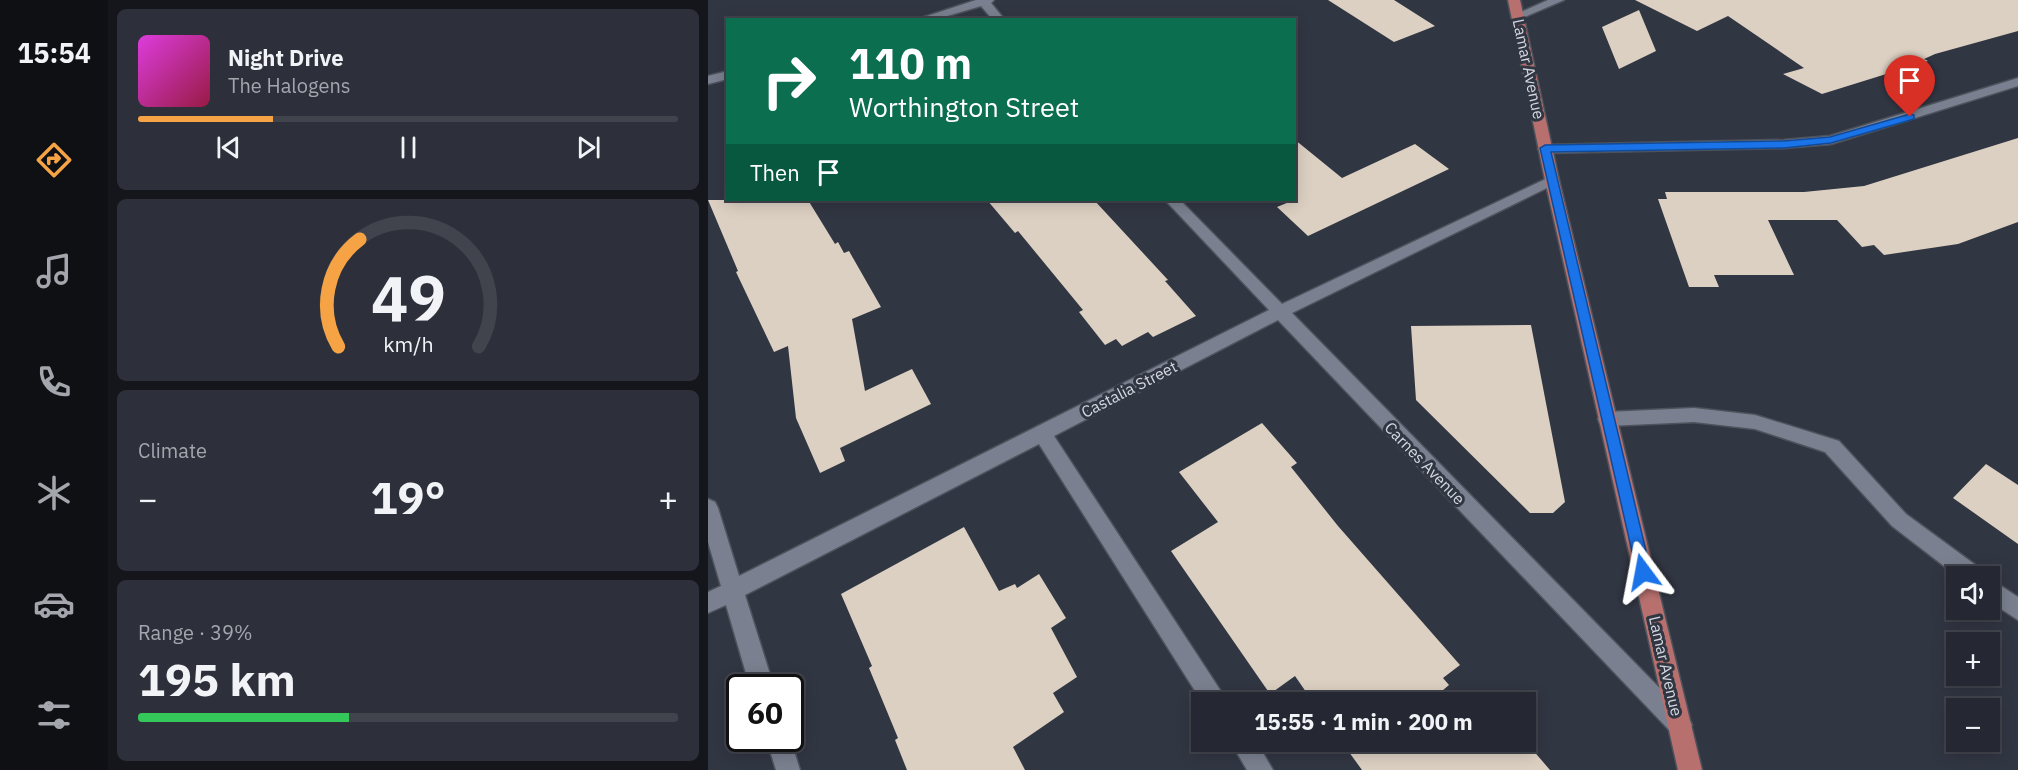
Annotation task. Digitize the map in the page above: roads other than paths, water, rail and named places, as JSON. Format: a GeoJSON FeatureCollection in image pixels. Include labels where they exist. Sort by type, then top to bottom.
{"type":"FeatureCollection","features":[{"type":"Feature","properties":{"kind":"main road","name":"Lamar Avenue"},"geometry":{"type":"LineString","coordinates":[[1516,8],[1552,180],[1690,770]]}},
{"type":"Feature","properties":{"kind":"street"},"geometry":{"type":"LineString","coordinates":[[926,18],[984,0],[998,18]]}},
{"type":"Feature","properties":{"kind":"street"},"geometry":{"type":"LineString","coordinates":[[1516,8],[1558,0]]}},
{"type":"Feature","properties":{"kind":"street"},"geometry":{"type":"LineString","coordinates":[[708,80],[726,76]]}},
{"type":"Feature","properties":{"kind":"street"},"geometry":{"type":"LineString","coordinates":[[1545,148],[1784,144],[1831,140],[2018,82]]}},
{"type":"Feature","properties":{"kind":"street","name":"Castalia Street"},"geometry":{"type":"LineString","coordinates":[[708,603],[1280,312],[1552,180]]}},
{"type":"Feature","properties":{"kind":"street","name":"Carnes Avenue"},"geometry":{"type":"LineString","coordinates":[[1174,201],[1680,725]]}},
{"type":"Feature","properties":{"kind":"street"},"geometry":{"type":"LineString","coordinates":[[1607,419],[1694,415],[1755,422],[1832,446],[1899,520],[1960,566]]}},
{"type":"Feature","properties":{"kind":"street"},"geometry":{"type":"LineString","coordinates":[[1042,433],[1210,692]]}},
{"type":"Feature","properties":{"kind":"street"},"geometry":{"type":"LineString","coordinates":[[708,508],[758,674]]}},
{"type":"Feature","properties":{"kind":"street"},"geometry":{"type":"LineString","coordinates":[[2000,596],[2018,610]]}},
{"type":"Feature","properties":{"kind":"street"},"geometry":{"type":"LineString","coordinates":[[782,752],[788,770]]}},
{"type":"Feature","properties":{"kind":"street"},"geometry":{"type":"LineString","coordinates":[[1249,752],[1261,770]]}}]}
